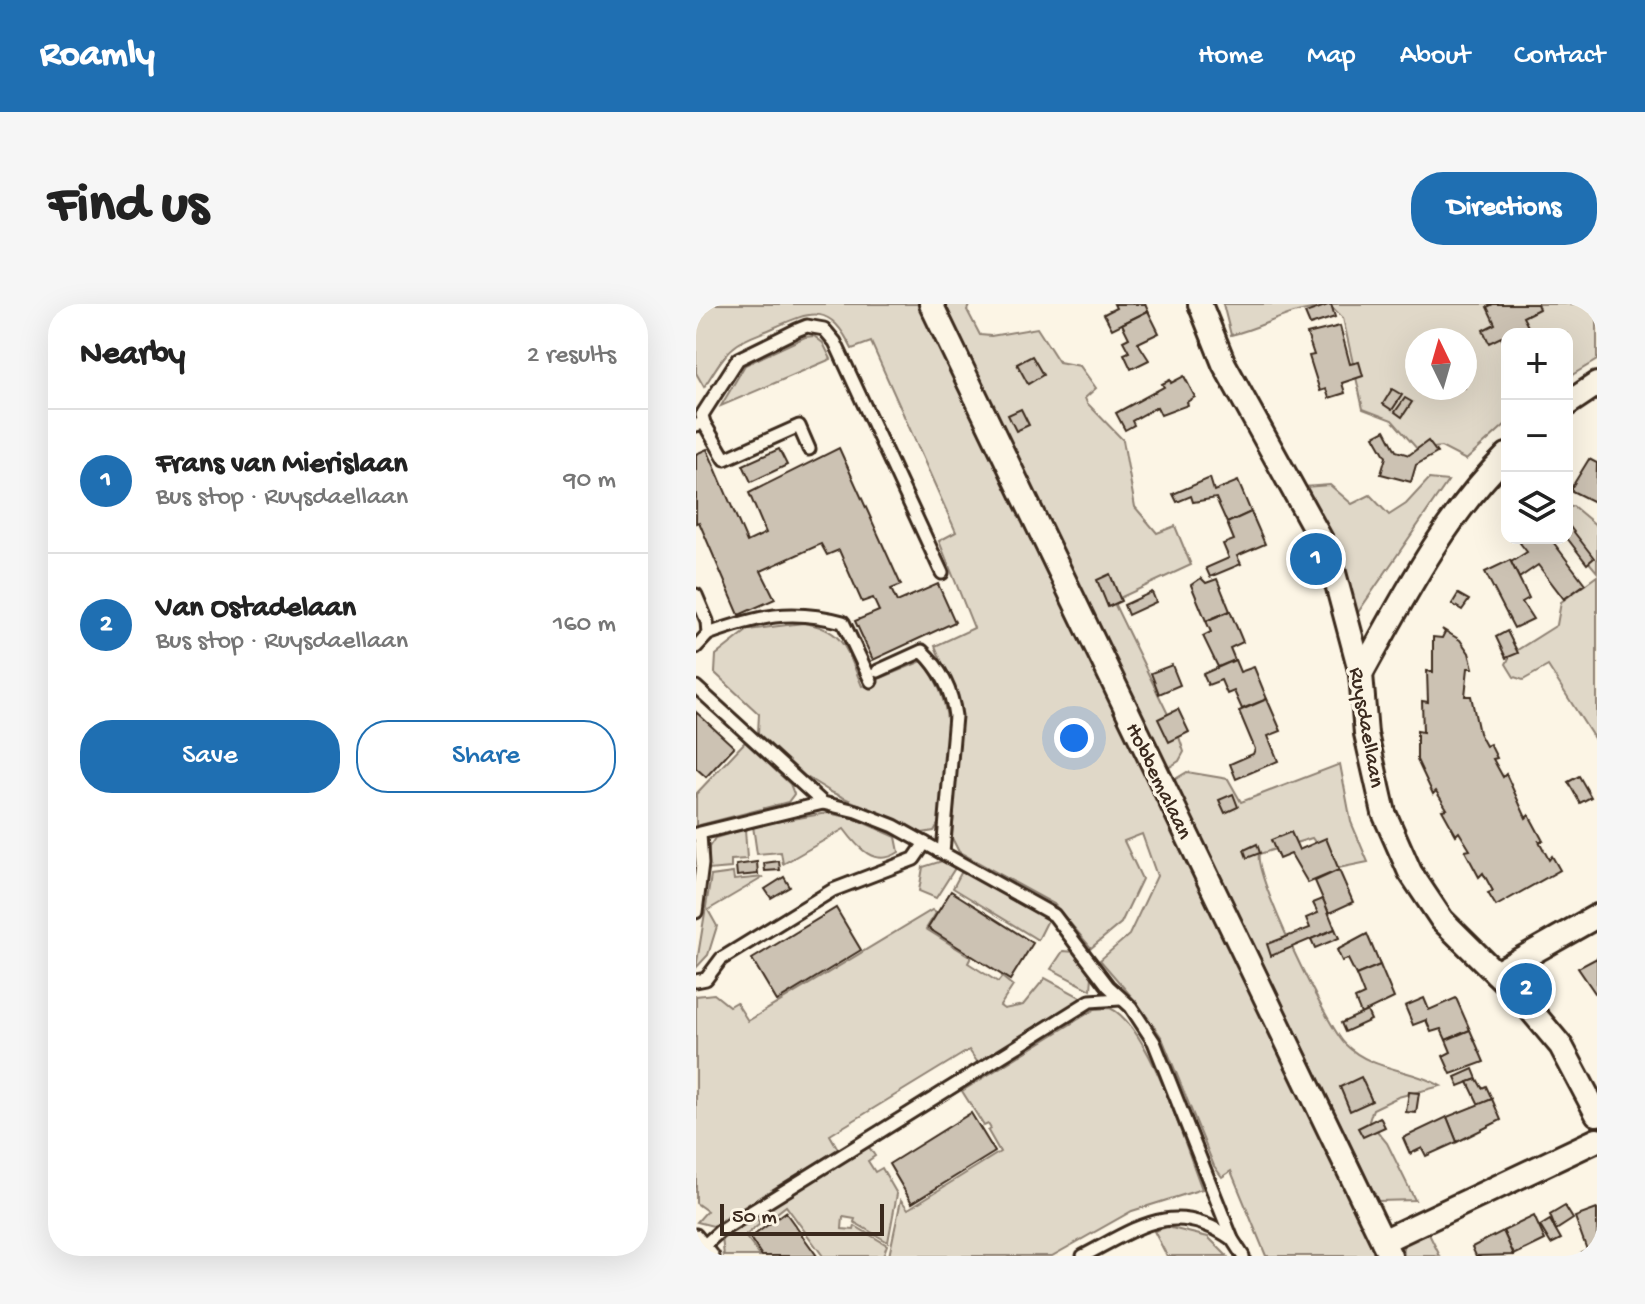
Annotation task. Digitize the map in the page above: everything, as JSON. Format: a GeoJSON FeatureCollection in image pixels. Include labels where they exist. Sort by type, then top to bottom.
{"type":"FeatureCollection","features":[{"type":"Feature","properties":{"kind":"street","name":"Hobbemalaan"},"geometry":{"type":"LineString","coordinates":[[931,304],[1387,1249]]}},
{"type":"Feature","properties":{"kind":"street","name":"Ruysdaellaan"},"geometry":{"type":"LineString","coordinates":[[1200,304],[1224,364],[1329,554],[1361,674],[1366,734],[1384,813],[1410,872],[1442,920],[1496,973],[1561,1046],[1597,1114]]}},
{"type":"Feature","properties":{"kind":"street"},"geometry":{"type":"LineString","coordinates":[[1573,400],[1597,384]]}},
{"type":"Feature","properties":{"kind":"street"},"geometry":{"type":"LineString","coordinates":[[1361,674],[1416,574],[1484,477],[1501,461]]}},
{"type":"Feature","properties":{"kind":"street"},"geometry":{"type":"LineString","coordinates":[[1496,973],[1597,916]]}},
{"type":"Feature","properties":{"kind":"street"},"geometry":{"type":"LineString","coordinates":[[1387,1249],[1597,1140]]}},
{"type":"Feature","properties":{"kind":"lane"},"geometry":{"type":"LineString","coordinates":[[809,449],[799,426],[725,459],[700,424],[702,415],[738,359],[807,326],[824,329],[835,342],[942,573]]}},
{"type":"Feature","properties":{"kind":"lane"},"geometry":{"type":"LineString","coordinates":[[696,595],[707,621],[708,634]]}},
{"type":"Feature","properties":{"kind":"lane"},"geometry":{"type":"LineString","coordinates":[[696,647],[708,634],[780,615],[808,613],[843,622],[874,676],[922,651],[940,673],[951,696],[955,716],[943,852]]}},
{"type":"Feature","properties":{"kind":"lane"},"geometry":{"type":"LineString","coordinates":[[696,687],[823,803]]}},
{"type":"Feature","properties":{"kind":"lane"},"geometry":{"type":"LineString","coordinates":[[696,912],[702,864],[698,834],[823,803],[856,811],[925,843],[1049,910],[1143,1023],[1163,1061],[1232,1239],[1243,1256]]}},
{"type":"Feature","properties":{"kind":"lane"},"geometry":{"type":"LineString","coordinates":[[696,981],[706,979],[721,959],[833,890],[914,859],[925,843]]}},
{"type":"Feature","properties":{"kind":"lane"},"geometry":{"type":"LineString","coordinates":[[700,1249],[719,1232],[1090,1001],[1120,999]]}},
{"type":"Feature","properties":{"kind":"lane"},"geometry":{"type":"LineString","coordinates":[[1083,1256],[1162,1218],[1195,1221],[1232,1239]]}},
{"type":"Feature","properties":{"kind":"lane"},"geometry":{"type":"LineString","coordinates":[[696,1235],[700,1249],[713,1256]]}},
{"type":"Feature","properties":{"kind":"shaded area"},"geometry":{"type":"Polygon","coordinates":[[[696,304],[926,304],[1381,1256],[1266,1256],[1231,1171],[1222,1177],[1214,1166],[1162,1038],[1100,960],[1129,935],[1157,876],[1142,834],[1124,841],[1142,879],[1121,923],[1091,948],[1054,904],[959,852],[952,838],[961,707],[935,646],[974,628],[939,541],[956,532],[871,342],[852,349],[844,334],[828,318],[819,315],[799,317],[738,344],[725,356],[704,387],[696,373],[696,304]]]}},
{"type":"Feature","properties":{"kind":"shaded area"},"geometry":{"type":"Polygon","coordinates":[[[944,304],[970,304],[967,310],[980,335],[1037,328],[1059,362],[1080,366],[1096,388],[1085,398],[1087,403],[1123,440],[1135,507],[1157,533],[1175,526],[1191,565],[1113,601],[1184,752],[1179,761],[1168,768],[944,304]]]}},
{"type":"Feature","properties":{"kind":"shaded area"},"geometry":{"type":"Polygon","coordinates":[[[1223,304],[1597,304],[1597,360],[1573,374],[1573,328],[1501,328],[1501,428],[1466,460],[1441,447],[1418,450],[1392,420],[1363,409],[1343,318],[1334,309],[1294,313],[1231,335],[1223,304]]]}},
{"type":"Feature","properties":{"kind":"shaded area"},"geometry":{"type":"Polygon","coordinates":[[[814,336],[823,343],[831,359],[721,406],[745,365],[805,337],[814,336]]]}},
{"type":"Feature","properties":{"kind":"shaded area"},"geometry":{"type":"Polygon","coordinates":[[[1429,479],[1448,481],[1350,624],[1304,487],[1330,485],[1352,504],[1370,495],[1389,515],[1406,504],[1429,479]]]}},
{"type":"Feature","properties":{"kind":"shaded area"},"geometry":{"type":"Polygon","coordinates":[[[1573,506],[1597,526],[1597,572],[1573,543],[1573,506]]]}},
{"type":"Feature","properties":{"kind":"shaded area"},"geometry":{"type":"Polygon","coordinates":[[[1597,576],[1597,743],[1548,666],[1523,680],[1514,677],[1506,664],[1511,654],[1557,625],[1561,602],[1597,576]]]}},
{"type":"Feature","properties":{"kind":"shaded area"},"geometry":{"type":"Polygon","coordinates":[[[803,623],[828,630],[836,636],[848,652],[862,686],[922,661],[934,679],[947,716],[948,736],[941,819],[934,831],[922,833],[831,792],[805,776],[758,733],[759,714],[715,673],[716,655],[748,630],[803,623]]]}},
{"type":"Feature","properties":{"kind":"shaded area"},"geometry":{"type":"Polygon","coordinates":[[[745,742],[790,784],[794,794],[788,802],[696,826],[696,794],[745,742]]]}},
{"type":"Feature","properties":{"kind":"shaded area"},"geometry":{"type":"Polygon","coordinates":[[[1340,764],[1351,822],[1368,862],[1334,869],[1312,838],[1259,854],[1260,867],[1293,950],[1323,1010],[1345,1044],[1367,1059],[1441,1086],[1398,1097],[1373,1109],[1369,1121],[1387,1143],[1415,1200],[1378,1201],[1174,780],[1187,772],[1228,779],[1241,802],[1340,764]]]}},
{"type":"Feature","properties":{"kind":"shaded area"},"geometry":{"type":"Polygon","coordinates":[[[827,813],[853,818],[896,837],[899,852],[882,858],[875,857],[861,849],[844,829],[783,864],[781,852],[757,854],[753,826],[827,813]]]}},
{"type":"Feature","properties":{"kind":"shaded area"},"geometry":{"type":"Polygon","coordinates":[[[745,829],[747,859],[731,860],[731,868],[708,870],[709,847],[715,838],[745,829]]]}},
{"type":"Feature","properties":{"kind":"shaded area"},"geometry":{"type":"Polygon","coordinates":[[[942,861],[955,868],[936,898],[919,891],[923,867],[942,861]]]}},
{"type":"Feature","properties":{"kind":"shaded area"},"geometry":{"type":"Polygon","coordinates":[[[962,871],[1042,912],[1048,920],[1038,940],[953,888],[962,871]]]}},
{"type":"Feature","properties":{"kind":"shaded area"},"geometry":{"type":"Polygon","coordinates":[[[733,873],[734,880],[764,877],[708,910],[717,926],[708,955],[696,968],[711,876],[733,873]]]}},
{"type":"Feature","properties":{"kind":"shaded area"},"geometry":{"type":"Polygon","coordinates":[[[932,910],[936,913],[926,929],[971,957],[968,963],[998,982],[1002,977],[1013,986],[1000,1006],[1004,1009],[1023,1005],[1045,978],[1084,999],[978,1063],[969,1050],[830,1135],[838,1149],[713,1226],[697,1222],[707,1211],[696,1203],[696,996],[714,994],[729,1006],[736,1002],[748,1021],[932,910]]]}},
{"type":"Feature","properties":{"kind":"shaded area"},"geometry":{"type":"Polygon","coordinates":[[[1063,951],[1076,952],[1092,976],[1091,990],[1051,969],[1063,951]]]}},
{"type":"Feature","properties":{"kind":"shaded area"},"geometry":{"type":"Polygon","coordinates":[[[1110,1008],[1125,1019],[1152,1062],[1202,1189],[1132,1211],[1052,1256],[889,1256],[901,1200],[908,1209],[1000,1152],[988,1131],[991,1129],[988,1124],[984,1126],[962,1091],[1095,1009],[1110,1008]]]}},
{"type":"Feature","properties":{"kind":"shaded area"},"geometry":{"type":"Polygon","coordinates":[[[869,1147],[875,1156],[868,1161],[875,1172],[882,1168],[897,1194],[888,1242],[854,1222],[855,1219],[843,1217],[842,1229],[854,1230],[855,1226],[887,1245],[883,1256],[823,1256],[786,1206],[769,1219],[760,1213],[869,1147]]]}},
{"type":"Feature","properties":{"kind":"shaded area"},"geometry":{"type":"Polygon","coordinates":[[[756,1216],[760,1224],[745,1236],[760,1256],[724,1256],[722,1237],[756,1216]]]}},
{"type":"Feature","properties":{"kind":"shaded area"},"geometry":{"type":"Polygon","coordinates":[[[1167,1227],[1208,1237],[1227,1256],[1167,1256],[1154,1231],[1167,1227]]]}},
{"type":"Feature","properties":{"kind":"shaded area"},"geometry":{"type":"Polygon","coordinates":[[[1429,1234],[1440,1256],[1404,1256],[1403,1244],[1429,1234]]]}},
{"type":"Feature","properties":{"kind":"building"},"geometry":{"type":"Polygon","coordinates":[[[1114,304],[1145,304],[1148,311],[1112,329],[1104,314],[1116,308],[1114,304]]]}},
{"type":"Feature","properties":{"kind":"building"},"geometry":{"type":"Polygon","coordinates":[[[1331,304],[1335,317],[1310,325],[1305,313],[1331,304]]]}},
{"type":"Feature","properties":{"kind":"building"},"geometry":{"type":"Polygon","coordinates":[[[1493,304],[1537,304],[1539,309],[1523,317],[1529,328],[1501,328],[1501,337],[1489,343],[1483,330],[1495,324],[1487,307],[1493,304]]]}},
{"type":"Feature","properties":{"kind":"building"},"geometry":{"type":"Polygon","coordinates":[[[1148,311],[1159,333],[1138,343],[1149,360],[1131,369],[1124,354],[1129,352],[1123,341],[1129,338],[1122,324],[1148,311]]]}},
{"type":"Feature","properties":{"kind":"building"},"geometry":{"type":"Polygon","coordinates":[[[1340,326],[1350,364],[1359,362],[1363,376],[1342,383],[1345,393],[1329,398],[1326,389],[1320,391],[1309,356],[1314,355],[1307,334],[1340,326]]]}},
{"type":"Feature","properties":{"kind":"building"},"geometry":{"type":"Polygon","coordinates":[[[1032,356],[1043,375],[1028,384],[1017,364],[1032,356]]]}},
{"type":"Feature","properties":{"kind":"building"},"geometry":{"type":"Polygon","coordinates":[[[1184,376],[1195,397],[1187,402],[1188,405],[1161,415],[1157,407],[1132,421],[1134,425],[1125,430],[1116,413],[1164,387],[1162,384],[1184,376]]]}},
{"type":"Feature","properties":{"kind":"building"},"geometry":{"type":"Polygon","coordinates":[[[1392,389],[1402,395],[1392,410],[1383,404],[1392,389]]]}},
{"type":"Feature","properties":{"kind":"building"},"geometry":{"type":"Polygon","coordinates":[[[1405,398],[1412,402],[1402,417],[1395,412],[1405,398]]]}},
{"type":"Feature","properties":{"kind":"building"},"geometry":{"type":"Polygon","coordinates":[[[1021,409],[1029,425],[1016,431],[1008,415],[1021,409]]]}},
{"type":"Feature","properties":{"kind":"building"},"geometry":{"type":"Polygon","coordinates":[[[1385,430],[1396,451],[1409,455],[1428,441],[1437,453],[1416,465],[1411,482],[1381,474],[1386,457],[1374,436],[1385,430]]]}},
{"type":"Feature","properties":{"kind":"building"},"geometry":{"type":"Polygon","coordinates":[[[839,448],[901,585],[891,589],[897,602],[938,584],[955,622],[873,660],[855,621],[879,611],[873,598],[862,602],[839,550],[827,555],[821,544],[761,571],[775,599],[739,615],[699,522],[696,523],[696,454],[707,449],[747,542],[766,533],[749,493],[839,448]]]}},
{"type":"Feature","properties":{"kind":"building"},"geometry":{"type":"Polygon","coordinates":[[[779,449],[787,465],[751,482],[743,465],[779,449]]]}},
{"type":"Feature","properties":{"kind":"building"},"geometry":{"type":"Polygon","coordinates":[[[1589,459],[1597,463],[1596,503],[1573,492],[1573,485],[1589,459]]]}},
{"type":"Feature","properties":{"kind":"building"},"geometry":{"type":"Polygon","coordinates":[[[1210,478],[1214,491],[1238,481],[1251,512],[1227,523],[1216,498],[1193,502],[1191,496],[1177,502],[1173,494],[1210,478]]]}},
{"type":"Feature","properties":{"kind":"building"},"geometry":{"type":"Polygon","coordinates":[[[1251,512],[1265,544],[1237,556],[1241,564],[1210,577],[1206,568],[1229,558],[1223,544],[1234,540],[1227,523],[1251,512]]]}},
{"type":"Feature","properties":{"kind":"building"},"geometry":{"type":"Polygon","coordinates":[[[1573,531],[1594,558],[1587,564],[1572,544],[1573,531]]]}},
{"type":"Feature","properties":{"kind":"building"},"geometry":{"type":"Polygon","coordinates":[[[1521,544],[1555,544],[1585,584],[1564,599],[1538,565],[1519,578],[1511,562],[1527,552],[1521,544]]]}},
{"type":"Feature","properties":{"kind":"building"},"geometry":{"type":"Polygon","coordinates":[[[1510,560],[1529,598],[1522,602],[1533,619],[1514,628],[1485,572],[1510,560]]]}},
{"type":"Feature","properties":{"kind":"building"},"geometry":{"type":"Polygon","coordinates":[[[1110,574],[1121,601],[1108,607],[1097,580],[1110,574]]]}},
{"type":"Feature","properties":{"kind":"building"},"geometry":{"type":"Polygon","coordinates":[[[1201,578],[1206,583],[1217,579],[1230,611],[1206,621],[1191,585],[1201,578]]]}},
{"type":"Feature","properties":{"kind":"building"},"geometry":{"type":"Polygon","coordinates":[[[1152,592],[1156,602],[1128,615],[1124,605],[1152,592]]]}},
{"type":"Feature","properties":{"kind":"building"},"geometry":{"type":"Polygon","coordinates":[[[1458,594],[1469,600],[1462,610],[1452,604],[1458,594]]]}},
{"type":"Feature","properties":{"kind":"building"},"geometry":{"type":"Polygon","coordinates":[[[1230,611],[1243,642],[1230,648],[1235,660],[1218,667],[1203,636],[1211,632],[1206,621],[1230,611]]]}},
{"type":"Feature","properties":{"kind":"building"},"geometry":{"type":"Polygon","coordinates":[[[1442,629],[1460,640],[1469,653],[1473,668],[1468,668],[1465,696],[1471,696],[1479,733],[1486,746],[1490,744],[1497,758],[1493,759],[1503,777],[1506,774],[1526,818],[1529,815],[1549,860],[1552,856],[1560,870],[1496,906],[1488,893],[1493,891],[1483,873],[1479,877],[1465,851],[1470,850],[1459,832],[1456,835],[1442,810],[1447,809],[1436,791],[1433,794],[1417,760],[1417,731],[1423,732],[1422,701],[1428,702],[1427,671],[1433,672],[1433,637],[1442,638],[1445,632],[1442,629]]]}},
{"type":"Feature","properties":{"kind":"building"},"geometry":{"type":"Polygon","coordinates":[[[1507,631],[1518,653],[1506,658],[1496,637],[1507,631]]]}},
{"type":"Feature","properties":{"kind":"building"},"geometry":{"type":"Polygon","coordinates":[[[1235,660],[1240,672],[1254,667],[1267,699],[1242,709],[1234,691],[1227,694],[1221,680],[1208,685],[1203,674],[1235,660]]]}},
{"type":"Feature","properties":{"kind":"building"},"geometry":{"type":"Polygon","coordinates":[[[1172,665],[1180,685],[1159,694],[1151,673],[1172,665]]]}},
{"type":"Feature","properties":{"kind":"building"},"geometry":{"type":"Polygon","coordinates":[[[1267,699],[1281,731],[1268,736],[1278,761],[1236,779],[1230,764],[1253,754],[1255,749],[1239,711],[1267,699]]]}},
{"type":"Feature","properties":{"kind":"building"},"geometry":{"type":"Polygon","coordinates":[[[1178,709],[1189,732],[1169,742],[1158,719],[1178,709]]]}},
{"type":"Feature","properties":{"kind":"building"},"geometry":{"type":"Polygon","coordinates":[[[696,712],[734,747],[706,777],[696,768],[696,712]]]}},
{"type":"Feature","properties":{"kind":"building"},"geometry":{"type":"Polygon","coordinates":[[[1579,776],[1591,797],[1580,803],[1568,782],[1579,776]]]}},
{"type":"Feature","properties":{"kind":"building"},"geometry":{"type":"Polygon","coordinates":[[[1233,794],[1238,807],[1225,813],[1219,800],[1233,794]]]}},
{"type":"Feature","properties":{"kind":"building"},"geometry":{"type":"Polygon","coordinates":[[[1291,832],[1299,850],[1326,838],[1339,870],[1308,883],[1291,854],[1279,859],[1271,840],[1291,832]]]}},
{"type":"Feature","properties":{"kind":"building"},"geometry":{"type":"Polygon","coordinates":[[[1257,844],[1260,853],[1247,858],[1244,850],[1257,844]]]}},
{"type":"Feature","properties":{"kind":"building"},"geometry":{"type":"Polygon","coordinates":[[[779,861],[780,870],[765,871],[764,863],[779,861]]]}},
{"type":"Feature","properties":{"kind":"building"},"geometry":{"type":"Polygon","coordinates":[[[757,862],[758,874],[737,876],[736,865],[757,862]]]}},
{"type":"Feature","properties":{"kind":"building"},"geometry":{"type":"Polygon","coordinates":[[[1339,870],[1353,902],[1329,913],[1315,881],[1339,870]]]}},
{"type":"Feature","properties":{"kind":"building"},"geometry":{"type":"Polygon","coordinates":[[[784,877],[790,887],[771,898],[765,889],[784,877]]]}},
{"type":"Feature","properties":{"kind":"building"},"geometry":{"type":"Polygon","coordinates":[[[951,891],[1033,943],[1010,980],[928,928],[951,891]]]}},
{"type":"Feature","properties":{"kind":"building"},"geometry":{"type":"Polygon","coordinates":[[[1323,899],[1335,929],[1271,956],[1267,944],[1310,928],[1306,918],[1318,913],[1313,903],[1323,899]]]}},
{"type":"Feature","properties":{"kind":"building"},"geometry":{"type":"Polygon","coordinates":[[[836,908],[861,950],[777,1001],[752,959],[836,908]]]}},
{"type":"Feature","properties":{"kind":"building"},"geometry":{"type":"Polygon","coordinates":[[[1335,929],[1339,938],[1315,948],[1311,939],[1335,929]]]}},
{"type":"Feature","properties":{"kind":"building"},"geometry":{"type":"Polygon","coordinates":[[[1367,934],[1380,965],[1356,975],[1348,959],[1342,961],[1337,950],[1367,934]]]}},
{"type":"Feature","properties":{"kind":"building"},"geometry":{"type":"Polygon","coordinates":[[[1597,958],[1597,992],[1595,993],[1578,968],[1597,958]]]}},
{"type":"Feature","properties":{"kind":"building"},"geometry":{"type":"Polygon","coordinates":[[[1380,965],[1394,998],[1361,1014],[1355,999],[1364,995],[1356,975],[1380,965]]]}},
{"type":"Feature","properties":{"kind":"building"},"geometry":{"type":"Polygon","coordinates":[[[1424,998],[1429,1010],[1456,998],[1470,1030],[1446,1040],[1441,1029],[1431,1032],[1426,1020],[1413,1025],[1405,1006],[1424,998]]]}},
{"type":"Feature","properties":{"kind":"building"},"geometry":{"type":"Polygon","coordinates":[[[1367,1011],[1371,1020],[1345,1032],[1341,1023],[1367,1011]]]}},
{"type":"Feature","properties":{"kind":"building"},"geometry":{"type":"Polygon","coordinates":[[[1470,1030],[1484,1062],[1451,1074],[1443,1056],[1451,1052],[1446,1040],[1470,1030]]]}},
{"type":"Feature","properties":{"kind":"building"},"geometry":{"type":"Polygon","coordinates":[[[1473,1069],[1477,1079],[1459,1086],[1455,1077],[1473,1069]]]}},
{"type":"Feature","properties":{"kind":"building"},"geometry":{"type":"Polygon","coordinates":[[[1361,1077],[1372,1101],[1350,1111],[1340,1087],[1361,1077]]]}},
{"type":"Feature","properties":{"kind":"building"},"geometry":{"type":"Polygon","coordinates":[[[1477,1079],[1482,1088],[1486,1086],[1492,1099],[1479,1105],[1468,1082],[1477,1079]]]}},
{"type":"Feature","properties":{"kind":"building"},"geometry":{"type":"Polygon","coordinates":[[[1409,1092],[1419,1093],[1416,1113],[1406,1112],[1409,1092]]]}},
{"type":"Feature","properties":{"kind":"building"},"geometry":{"type":"Polygon","coordinates":[[[1492,1099],[1501,1120],[1457,1142],[1447,1117],[1492,1099]]]}},
{"type":"Feature","properties":{"kind":"building"},"geometry":{"type":"Polygon","coordinates":[[[971,1113],[995,1152],[912,1203],[889,1164],[971,1113]]]}},
{"type":"Feature","properties":{"kind":"building"},"geometry":{"type":"Polygon","coordinates":[[[1380,1117],[1385,1127],[1363,1137],[1358,1128],[1380,1117]]]}},
{"type":"Feature","properties":{"kind":"building"},"geometry":{"type":"Polygon","coordinates":[[[1447,1117],[1457,1142],[1426,1156],[1422,1148],[1410,1154],[1403,1138],[1447,1117]]]}},
{"type":"Feature","properties":{"kind":"building"},"geometry":{"type":"Polygon","coordinates":[[[1565,1206],[1573,1219],[1556,1230],[1550,1215],[1565,1206]]]}},
{"type":"Feature","properties":{"kind":"building"},"geometry":{"type":"Polygon","coordinates":[[[1597,1209],[1597,1246],[1587,1250],[1575,1217],[1597,1209]]]}},
{"type":"Feature","properties":{"kind":"building"},"geometry":{"type":"Polygon","coordinates":[[[787,1211],[817,1256],[762,1256],[750,1238],[787,1211]]]}},
{"type":"Feature","properties":{"kind":"building"},"geometry":{"type":"Polygon","coordinates":[[[1534,1216],[1545,1240],[1514,1255],[1503,1231],[1534,1216]]]}},
{"type":"Feature","properties":{"kind":"building"},"geometry":{"type":"Polygon","coordinates":[[[1550,1220],[1561,1239],[1551,1244],[1540,1226],[1550,1220]]]}},
{"type":"Feature","properties":{"kind":"building"},"geometry":{"type":"Polygon","coordinates":[[[1503,1231],[1514,1255],[1476,1256],[1472,1247],[1503,1231]]]}},
{"type":"Feature","properties":{"kind":"building"},"geometry":{"type":"Polygon","coordinates":[[[1597,1246],[1597,1256],[1582,1256],[1581,1252],[1597,1246]]]}},
{"type":"Feature","properties":{"kind":"place","name":"Frans van Mierislaan"},"geometry":{"type":"Point","coordinates":[1316,559]}},
{"type":"Feature","properties":{"kind":"place","name":"Van Ostadelaan"},"geometry":{"type":"Point","coordinates":[1526,989]}}]}
